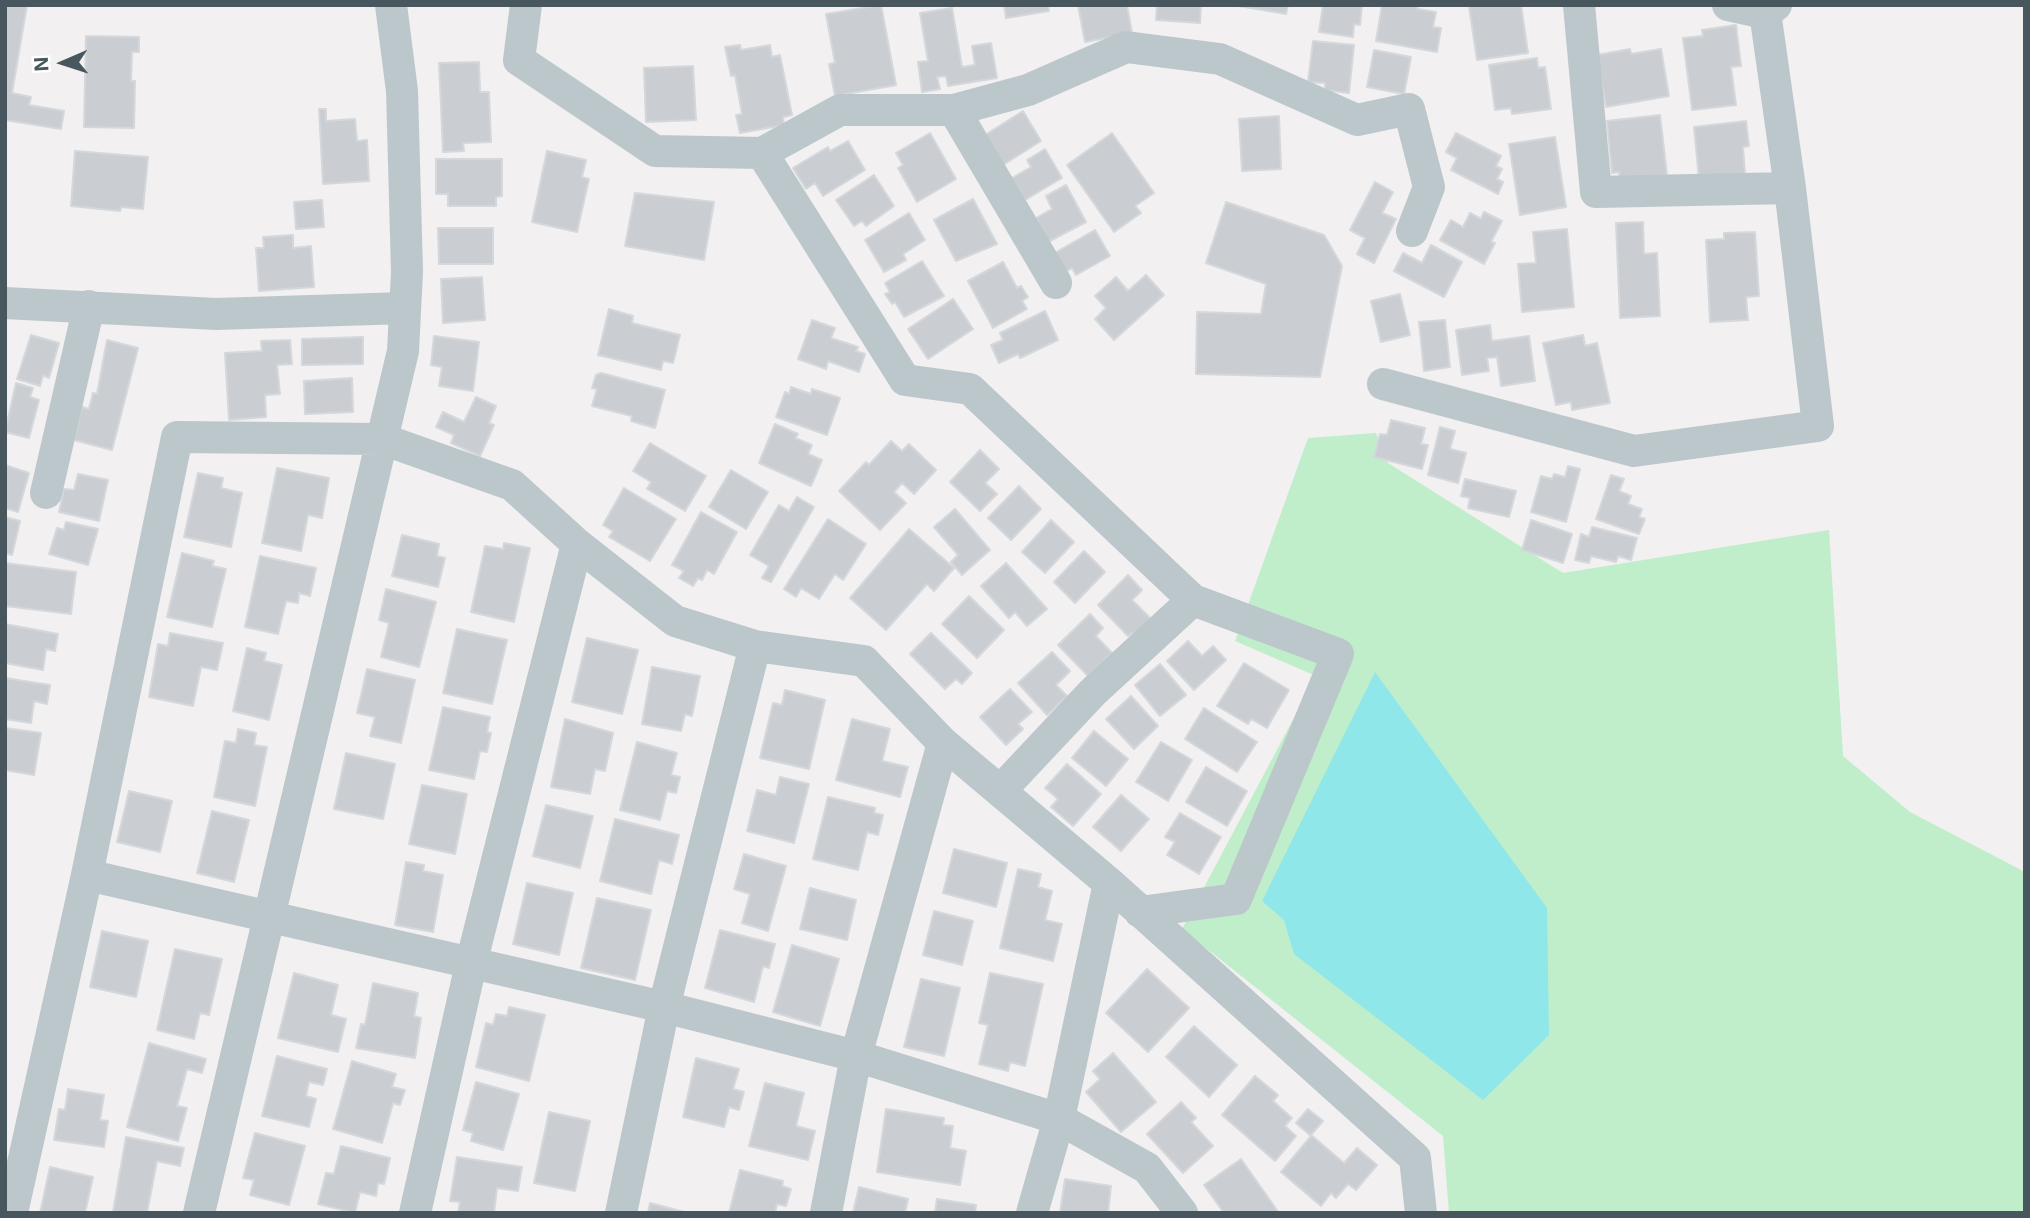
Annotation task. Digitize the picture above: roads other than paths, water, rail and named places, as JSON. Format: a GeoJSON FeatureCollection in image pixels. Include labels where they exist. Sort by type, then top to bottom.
{"type":"FeatureCollection","features":[{"type":"Feature","properties":{"kind":"street"},"geometry":{"type":"LineString","coordinates":[[199,1213],[402,351],[407,272],[402,91],[391,5]]}},
{"type":"Feature","properties":{"kind":"street"},"geometry":{"type":"LineString","coordinates":[[526,5],[519,60],[655,151],[762,153],[840,110],[954,110],[1028,90],[1126,47],[1220,59],[1357,120],[1409,109],[1429,187],[1412,231]]}},
{"type":"Feature","properties":{"kind":"street"},"geometry":{"type":"LineString","coordinates":[[1579,5],[1596,192],[1790,188]]}},
{"type":"Feature","properties":{"kind":"street"},"geometry":{"type":"LineString","coordinates":[[1383,384],[1634,451],[1818,426],[1768,8],[1728,5]]}},
{"type":"Feature","properties":{"kind":"street"},"geometry":{"type":"LineString","coordinates":[[954,110],[1056,283]]}},
{"type":"Feature","properties":{"kind":"street"},"geometry":{"type":"LineString","coordinates":[[762,153],[905,380],[970,389],[1194,600],[1338,654],[1236,899],[1140,912]]}},
{"type":"Feature","properties":{"kind":"street"},"geometry":{"type":"LineString","coordinates":[[5,303],[216,314],[405,308]]}},
{"type":"Feature","properties":{"kind":"street"},"geometry":{"type":"LineString","coordinates":[[46,494],[89,306]]}},
{"type":"Feature","properties":{"kind":"street"},"geometry":{"type":"LineString","coordinates":[[12,1213],[87,875],[177,437],[382,439],[512,485],[576,544],[675,621],[755,646],[864,661],[943,743],[1109,883],[1415,1158],[1421,1213]]}},
{"type":"Feature","properties":{"kind":"street"},"geometry":{"type":"LineString","coordinates":[[415,1213],[471,964],[576,544]]}},
{"type":"Feature","properties":{"kind":"street"},"geometry":{"type":"LineString","coordinates":[[1000,791],[1093,692],[1194,600]]}},
{"type":"Feature","properties":{"kind":"street"},"geometry":{"type":"LineString","coordinates":[[621,1213],[664,1007],[755,646]]}},
{"type":"Feature","properties":{"kind":"street"},"geometry":{"type":"LineString","coordinates":[[826,1213],[856,1056],[943,743]]}},
{"type":"Feature","properties":{"kind":"street"},"geometry":{"type":"LineString","coordinates":[[87,875],[664,1007],[856,1056],[1059,1119],[1147,1168],[1182,1213]]}},
{"type":"Feature","properties":{"kind":"street"},"geometry":{"type":"LineString","coordinates":[[1032,1213],[1059,1119],[1109,883]]}},
{"type":"Feature","properties":{"kind":"water"},"geometry":{"type":"Polygon","coordinates":[[[1375,672],[1547,908],[1549,1035],[1483,1100],[1294,954],[1284,920],[1262,901],[1375,672]]]}}]}
